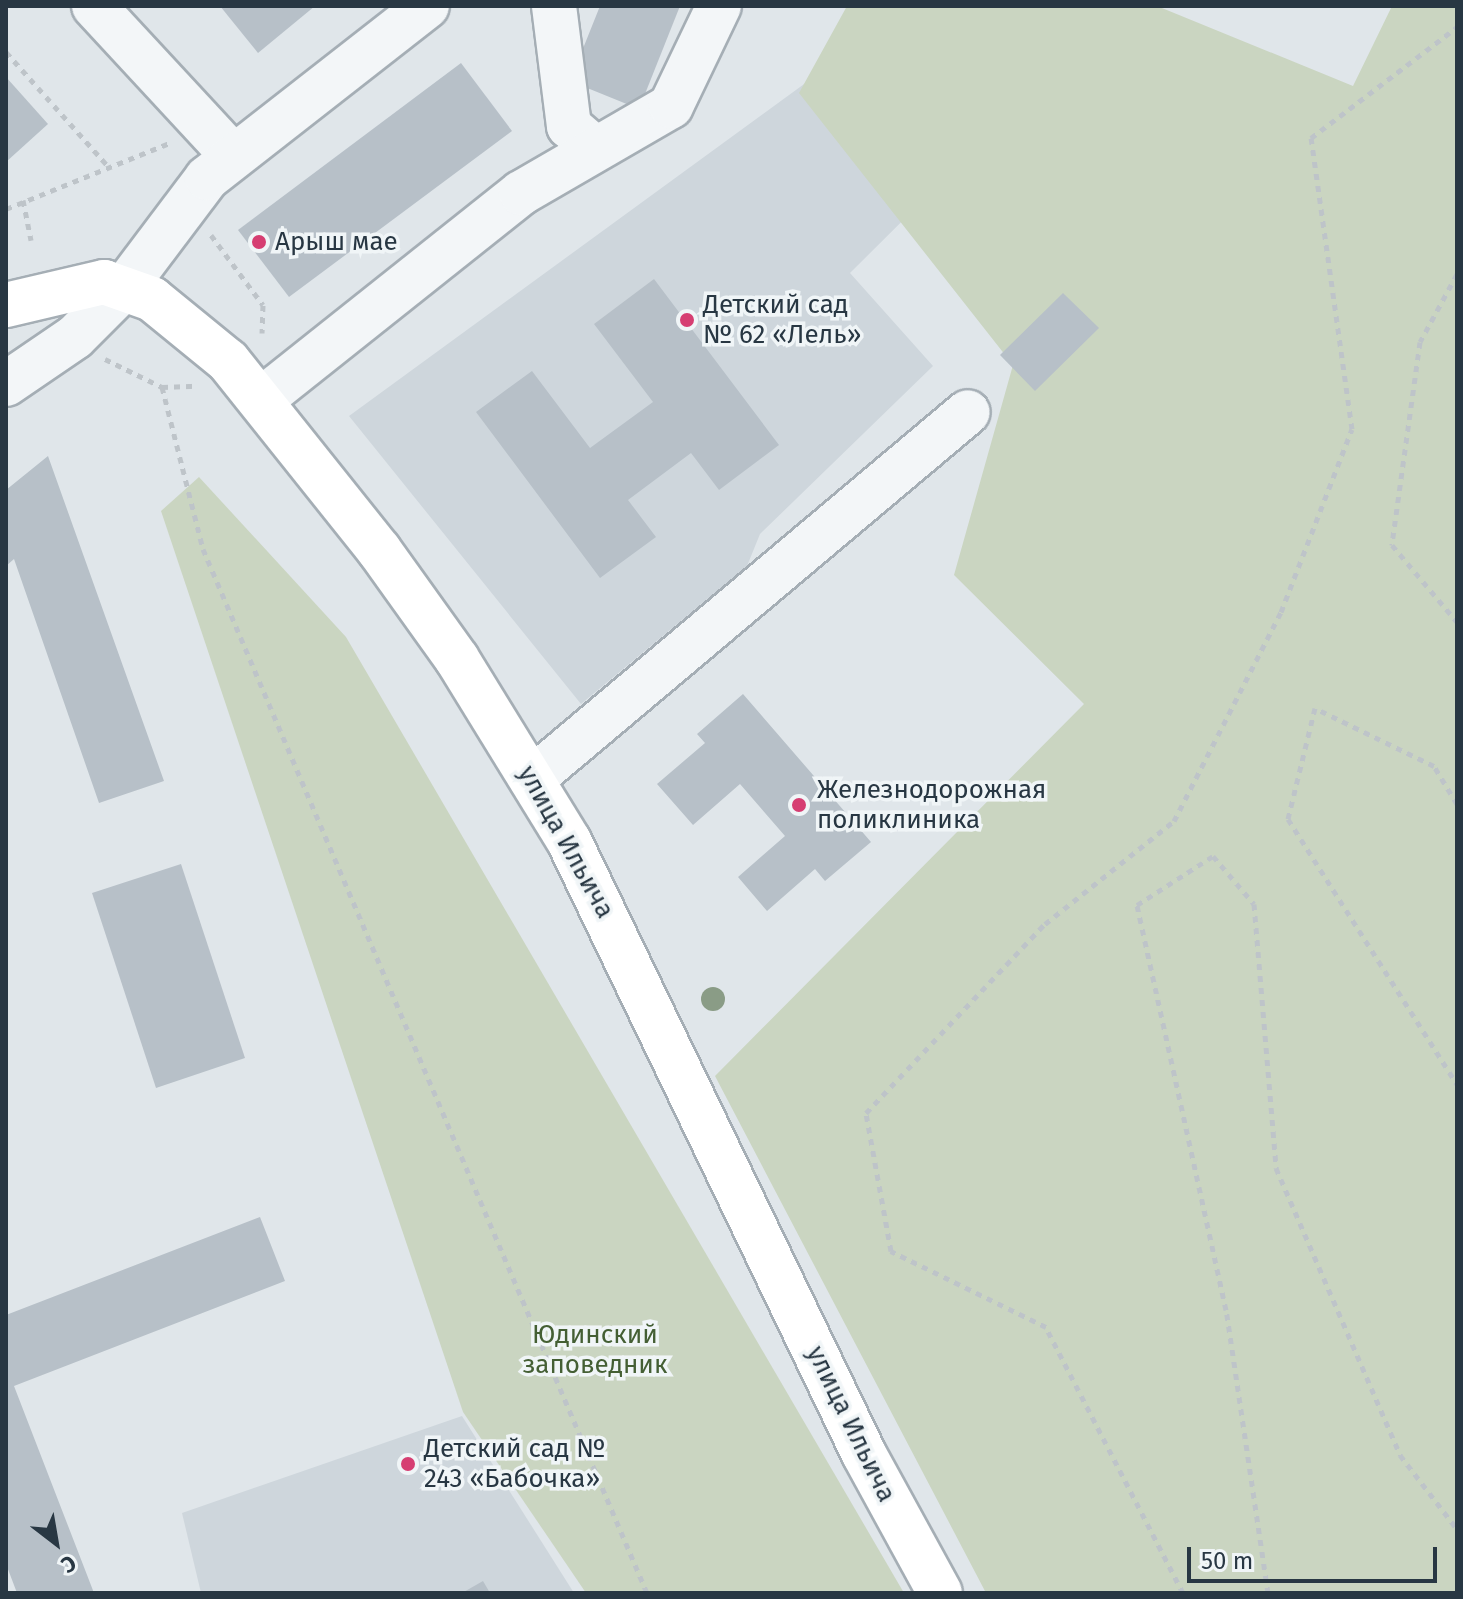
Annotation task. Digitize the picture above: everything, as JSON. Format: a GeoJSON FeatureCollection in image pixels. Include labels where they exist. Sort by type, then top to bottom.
{"type":"FeatureCollection","features":[{"type":"Feature","properties":{"kind":"main road","name":"улица Ильича"},"geometry":{"type":"LineString","coordinates":[[6,305],[76,285],[125,287],[189,326],[262,399],[440,635],[533,778],[940,1593]]}},
{"type":"Feature","properties":{"kind":"street"},"geometry":{"type":"LineString","coordinates":[[94,6],[233,156]]}},
{"type":"Feature","properties":{"kind":"street"},"geometry":{"type":"LineString","coordinates":[[6,384],[75,337],[125,287],[207,178],[427,6]]}},
{"type":"Feature","properties":{"kind":"street"},"geometry":{"type":"LineString","coordinates":[[554,6],[569,126],[592,146]]}},
{"type":"Feature","properties":{"kind":"street"},"geometry":{"type":"LineString","coordinates":[[262,399],[521,193],[592,146],[671,106],[719,6]]}},
{"type":"Feature","properties":{"kind":"street"},"geometry":{"type":"LineString","coordinates":[[533,778],[968,412]]}},
{"type":"Feature","properties":{"kind":"path"},"geometry":{"type":"LineString","coordinates":[[1183,1593],[1046,1327],[891,1251],[866,1113],[1045,924],[1174,821],[1281,612],[1352,429],[1311,138],[1457,27]]}},
{"type":"Feature","properties":{"kind":"path"},"geometry":{"type":"LineString","coordinates":[[6,52],[108,166]]}},
{"type":"Feature","properties":{"kind":"path"},"geometry":{"type":"LineString","coordinates":[[6,209],[181,139]]}},
{"type":"Feature","properties":{"kind":"path"},"geometry":{"type":"LineString","coordinates":[[23,200],[31,240]]}},
{"type":"Feature","properties":{"kind":"path"},"geometry":{"type":"LineString","coordinates":[[1457,274],[1420,342],[1392,545],[1457,622]]}},
{"type":"Feature","properties":{"kind":"path"},"geometry":{"type":"LineString","coordinates":[[95,354],[162,387],[198,386]]}},
{"type":"Feature","properties":{"kind":"path"},"geometry":{"type":"LineString","coordinates":[[162,387],[203,549],[647,1593]]}},
{"type":"Feature","properties":{"kind":"path"},"geometry":{"type":"LineString","coordinates":[[1451,617],[1457,610]]}},
{"type":"Feature","properties":{"kind":"path"},"geometry":{"type":"LineString","coordinates":[[1457,804],[1434,766],[1315,708],[1288,819],[1457,1084]]}},
{"type":"Feature","properties":{"kind":"path"},"geometry":{"type":"LineString","coordinates":[[1268,1593],[1226,1310],[1137,905],[1213,856],[1254,904],[1276,1168],[1400,1455],[1457,1529]]}},
{"type":"Feature","properties":{"kind":"shaded area","name":"Детский сад № 62 «Лель»"},"geometry":{"type":"Polygon","coordinates":[[[911,6],[1041,83],[850,273],[933,366],[760,534],[747,566],[581,704],[349,416],[911,6]]]}},
{"type":"Feature","properties":{"kind":"shaded area","name":"Детский сад № 243 «Бабочка»"},"geometry":{"type":"Polygon","coordinates":[[[462,1416],[574,1593],[201,1593],[182,1513],[462,1416]]]}},
{"type":"Feature","properties":{"kind":"green space"},"geometry":{"type":"Polygon","coordinates":[[[847,6],[1157,6],[1353,86],[1392,6],[1457,6],[1457,1593],[986,1593],[715,1076],[1084,704],[954,575],[1013,365],[799,93],[847,6]]]}},
{"type":"Feature","properties":{"kind":"green space","name":"Юдинский заповедник"},"geometry":{"type":"Polygon","coordinates":[[[199,477],[346,637],[904,1593],[586,1593],[463,1412],[161,511],[199,477]]]}},
{"type":"Feature","properties":{"kind":"building"},"geometry":{"type":"Polygon","coordinates":[[[220,6],[315,6],[258,53],[220,6]]]}},
{"type":"Feature","properties":{"kind":"building"},"geometry":{"type":"Polygon","coordinates":[[[600,6],[680,6],[639,109],[570,81],[600,6]]]}},
{"type":"Feature","properties":{"kind":"building"},"geometry":{"type":"Polygon","coordinates":[[[461,63],[512,131],[289,297],[238,230],[461,63]]]}},
{"type":"Feature","properties":{"kind":"building"},"geometry":{"type":"Polygon","coordinates":[[[6,77],[48,124],[6,162],[6,77]]]}},
{"type":"Feature","properties":{"kind":"building"},"geometry":{"type":"Polygon","coordinates":[[[654,279],[779,445],[719,490],[691,453],[628,500],[656,537],[600,578],[476,412],[532,371],[590,448],[653,402],[594,324],[654,279]]]}},
{"type":"Feature","properties":{"kind":"building"},"geometry":{"type":"Polygon","coordinates":[[[1063,293],[1099,328],[1035,391],[1000,355],[1063,293]]]}},
{"type":"Feature","properties":{"kind":"building"},"geometry":{"type":"Polygon","coordinates":[[[48,456],[164,781],[99,803],[14,559],[6,566],[6,490],[48,456]]]}},
{"type":"Feature","properties":{"kind":"building","name":"Железнодорожная поликлиника"},"geometry":{"type":"Polygon","coordinates":[[[743,694],[871,842],[825,881],[815,869],[767,911],[738,877],[785,836],[740,784],[693,825],[657,784],[705,743],[697,734],[743,694]]]}},
{"type":"Feature","properties":{"kind":"building"},"geometry":{"type":"Polygon","coordinates":[[[181,864],[245,1058],[156,1088],[92,893],[181,864]]]}},
{"type":"Feature","properties":{"kind":"building"},"geometry":{"type":"Polygon","coordinates":[[[260,1217],[285,1281],[14,1386],[94,1593],[17,1593],[6,1564],[6,1315],[260,1217]]]}},
{"type":"Feature","properties":{"kind":"building"},"geometry":{"type":"Polygon","coordinates":[[[483,1581],[490,1593],[462,1593],[483,1581]]]}},
{"type":"Feature","properties":{"kind":"place","name":"Арыш мае"},"geometry":{"type":"Point","coordinates":[259,242]}},
{"type":"Feature","properties":{"kind":"place","name":"Детский сад № 62 «Лель»"},"geometry":{"type":"Point","coordinates":[687,320]}},
{"type":"Feature","properties":{"kind":"place","name":"Железнодорожная поликлиника"},"geometry":{"type":"Point","coordinates":[799,805]}},
{"type":"Feature","properties":{"kind":"place","name":"Детский сад № 243 «Бабочка»"},"geometry":{"type":"Point","coordinates":[408,1464]}}]}
